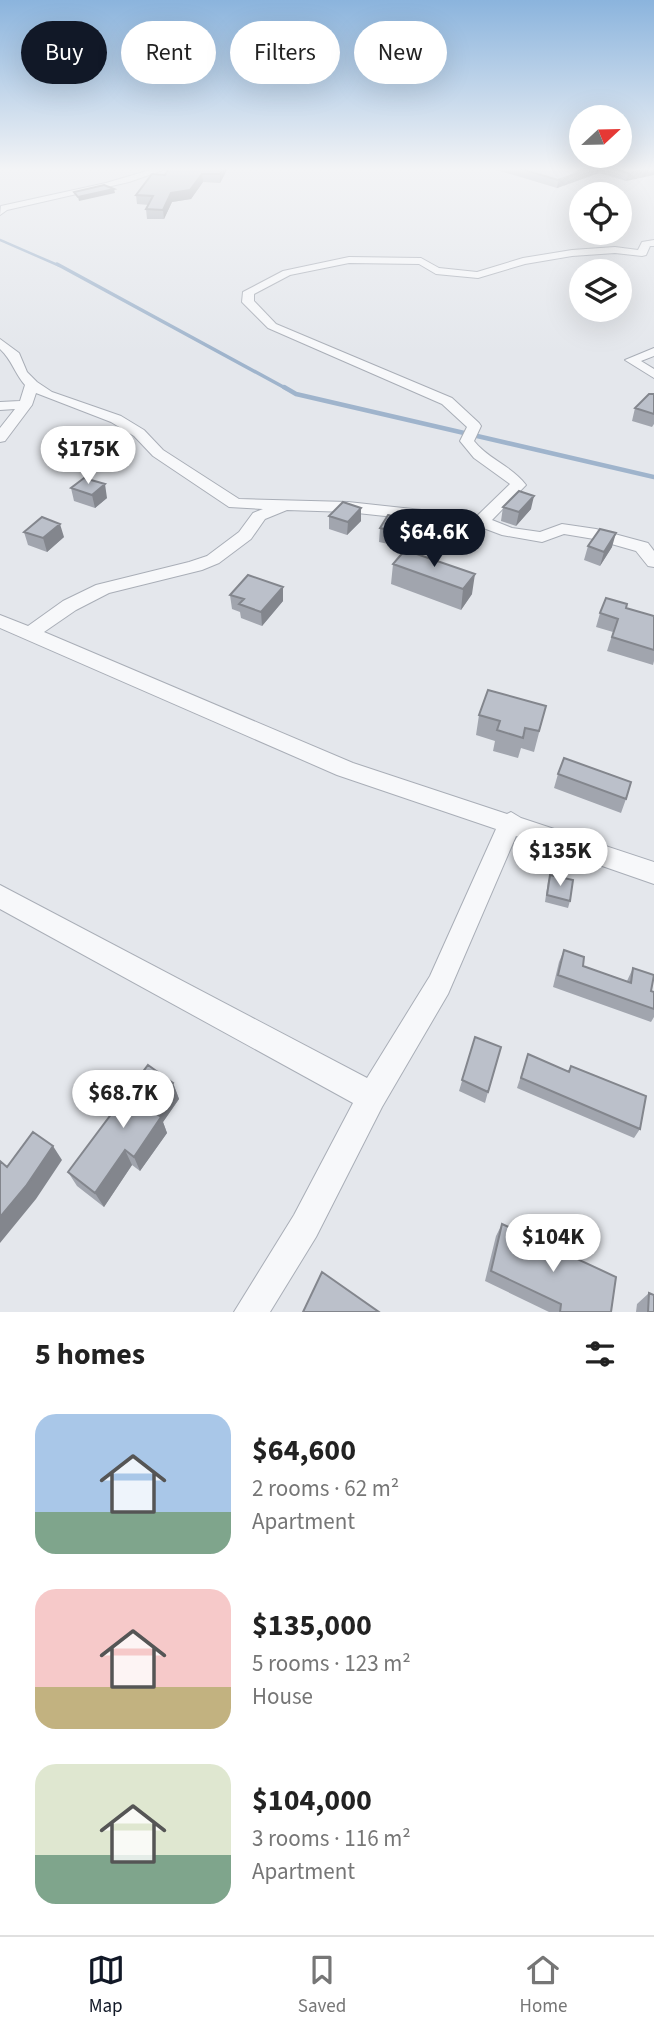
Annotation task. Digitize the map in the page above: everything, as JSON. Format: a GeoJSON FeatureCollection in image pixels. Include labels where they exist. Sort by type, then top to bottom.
{"type":"FeatureCollection","features":[{"type":"Feature","properties":{"kind":"street"},"geometry":{"type":"LineString","coordinates":[[642,253],[646,244],[654,243]]}},
{"type":"Feature","properties":{"kind":"street"},"geometry":{"type":"LineString","coordinates":[[481,521],[518,485],[514,477],[483,460],[472,450],[467,441],[474,426],[447,401],[272,326],[248,302],[249,292],[287,272],[349,260],[421,261],[436,271],[478,275],[523,261],[572,253],[615,250],[642,253],[654,263]]}},
{"type":"Feature","properties":{"kind":"street"},"geometry":{"type":"LineString","coordinates":[[0,343],[15,356],[21,373],[32,385],[47,395],[116,419],[139,433],[158,453],[192,478],[235,503],[348,507],[481,521],[508,532],[542,537],[562,529],[642,547],[654,562]]}},
{"type":"Feature","properties":{"kind":"street"},"geometry":{"type":"LineString","coordinates":[[654,352],[631,360],[654,374]]}},
{"type":"Feature","properties":{"kind":"street"},"geometry":{"type":"LineString","coordinates":[[0,438],[25,405],[32,385]]}},
{"type":"Feature","properties":{"kind":"street"},"geometry":{"type":"LineString","coordinates":[[0,407],[25,405]]}},
{"type":"Feature","properties":{"kind":"street"},"geometry":{"type":"LineString","coordinates":[[30,634],[49,618],[111,586],[212,561],[233,549],[248,534],[259,516],[288,506]]}},
{"type":"Feature","properties":{"kind":"street"},"geometry":{"type":"LineString","coordinates":[[0,621],[345,769],[511,822],[654,873]]}},
{"type":"Feature","properties":{"kind":"street"},"geometry":{"type":"LineString","coordinates":[[251,1312],[305,1226],[372,1097],[439,985],[511,822]]}},
{"type":"Feature","properties":{"kind":"street"},"geometry":{"type":"LineString","coordinates":[[0,896],[372,1097]]}},
{"type":"Feature","properties":{"kind":"building"},"geometry":{"type":"Polygon","coordinates":[[[649,394],[654,394],[654,414],[635,408],[649,394]]]}},
{"type":"Feature","properties":{"kind":"building"},"geometry":{"type":"Polygon","coordinates":[[[84,478],[105,484],[92,495],[71,488],[84,478]]]}},
{"type":"Feature","properties":{"kind":"building"},"geometry":{"type":"Polygon","coordinates":[[[519,491],[534,496],[519,512],[503,507],[519,491]]]}},
{"type":"Feature","properties":{"kind":"building"},"geometry":{"type":"Polygon","coordinates":[[[343,502],[361,508],[348,522],[329,516],[343,502]]]}},
{"type":"Feature","properties":{"kind":"building"},"geometry":{"type":"Polygon","coordinates":[[[388,515],[421,522],[413,536],[380,528],[388,515]]]}},
{"type":"Feature","properties":{"kind":"building"},"geometry":{"type":"Polygon","coordinates":[[[42,517],[60,524],[43,538],[24,532],[42,517]]]}},
{"type":"Feature","properties":{"kind":"building"},"geometry":{"type":"Polygon","coordinates":[[[600,529],[616,533],[604,552],[588,546],[600,529]]]}},
{"type":"Feature","properties":{"kind":"building"},"geometry":{"type":"Polygon","coordinates":[[[405,550],[475,574],[463,589],[393,564],[405,550]]]}},
{"type":"Feature","properties":{"kind":"building"},"geometry":{"type":"Polygon","coordinates":[[[248,575],[283,587],[261,612],[239,604],[244,599],[230,595],[248,575]]]}},
{"type":"Feature","properties":{"kind":"building"},"geometry":{"type":"Polygon","coordinates":[[[606,598],[627,604],[626,608],[654,616],[654,650],[612,637],[618,619],[600,613],[606,598]]]}},
{"type":"Feature","properties":{"kind":"building"},"geometry":{"type":"Polygon","coordinates":[[[488,690],[546,706],[539,731],[525,728],[523,738],[497,730],[500,721],[479,715],[488,690]]]}},
{"type":"Feature","properties":{"kind":"building"},"geometry":{"type":"Polygon","coordinates":[[[564,758],[631,782],[626,799],[558,774],[564,758]]]}},
{"type":"Feature","properties":{"kind":"building"},"geometry":{"type":"Polygon","coordinates":[[[550,875],[573,880],[570,901],[547,895],[550,875]]]}},
{"type":"Feature","properties":{"kind":"building"},"geometry":{"type":"Polygon","coordinates":[[[564,950],[584,957],[583,966],[631,983],[633,968],[654,975],[651,991],[654,992],[654,1009],[558,975],[564,950]]]}},
{"type":"Feature","properties":{"kind":"building"},"geometry":{"type":"Polygon","coordinates":[[[475,1037],[501,1047],[488,1092],[462,1080],[475,1037]]]}},
{"type":"Feature","properties":{"kind":"building"},"geometry":{"type":"Polygon","coordinates":[[[528,1054],[569,1072],[571,1066],[646,1096],[640,1129],[521,1078],[528,1054]]]}},
{"type":"Feature","properties":{"kind":"building"},"geometry":{"type":"Polygon","coordinates":[[[148,1065],[173,1083],[153,1111],[161,1117],[134,1157],[125,1150],[95,1193],[68,1172],[148,1065]]]}},
{"type":"Feature","properties":{"kind":"building"},"geometry":{"type":"Polygon","coordinates":[[[33,1132],[53,1146],[26,1186],[0,1217],[0,1161],[7,1167],[33,1132]]]}},
{"type":"Feature","properties":{"kind":"building"},"geometry":{"type":"Polygon","coordinates":[[[502,1224],[616,1277],[611,1312],[560,1312],[561,1304],[491,1271],[502,1224]]]}},
{"type":"Feature","properties":{"kind":"building"},"geometry":{"type":"Polygon","coordinates":[[[322,1272],[379,1312],[303,1312],[322,1272]]]}},
{"type":"Feature","properties":{"kind":"building"},"geometry":{"type":"Polygon","coordinates":[[[649,1293],[654,1295],[654,1312],[648,1312],[649,1293]]]}},
{"type":"Feature","properties":{"kind":"waterway"},"geometry":{"type":"LineString","coordinates":[[0,240],[60,266]]}},
{"type":"Feature","properties":{"kind":"waterway"},"geometry":{"type":"LineString","coordinates":[[57,264],[287,389]]}},
{"type":"Feature","properties":{"kind":"waterway"},"geometry":{"type":"LineString","coordinates":[[284,387],[296,394],[654,477]]}}]}
